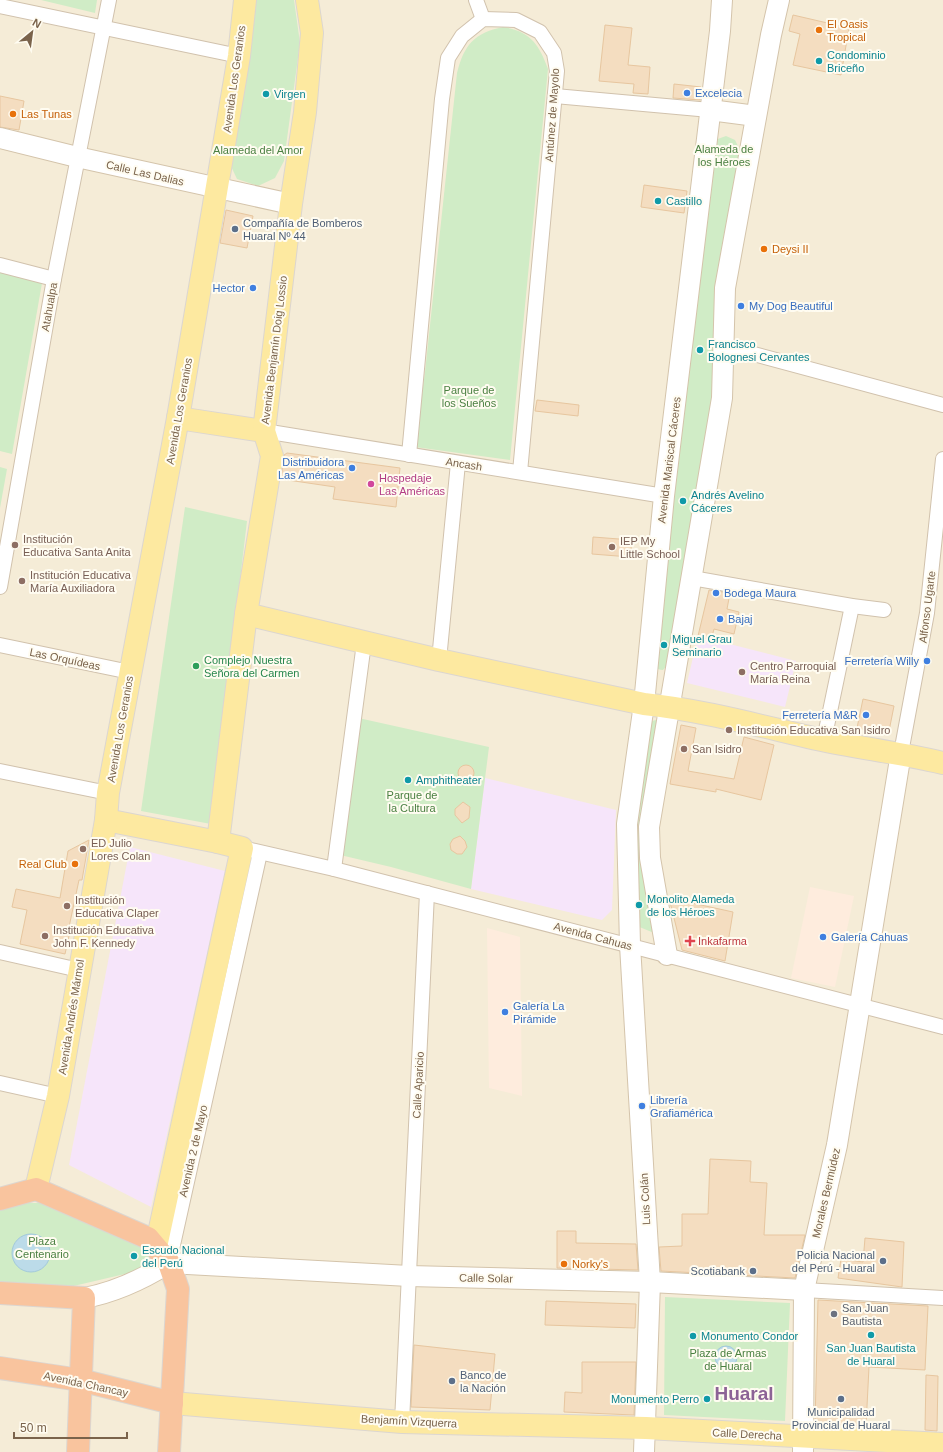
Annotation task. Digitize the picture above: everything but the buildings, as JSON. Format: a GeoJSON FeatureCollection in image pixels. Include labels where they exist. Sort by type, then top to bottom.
{"type":"FeatureCollection","features":[{"type":"Feature","properties":{"kind":"highway"},"geometry":{"type":"LineString","coordinates":[[0,1199],[36,1189],[148,1238],[162,1255],[178,1288],[169,1452]]}},
{"type":"Feature","properties":{"kind":"highway"},"geometry":{"type":"LineString","coordinates":[[0,1293],[84,1298],[78,1452]]}},
{"type":"Feature","properties":{"kind":"highway","name":"Avenida Chancay"},"geometry":{"type":"LineString","coordinates":[[0,1368],[80,1380],[172,1403]]}},
{"type":"Feature","properties":{"kind":"main road","name":"Avenida Los Geranios"},"geometry":{"type":"LineString","coordinates":[[106,820],[108,793],[178,418],[217,189],[239,56],[245,0]]}},
{"type":"Feature","properties":{"kind":"main road","name":"Avenida Benjamín Doig Lossio"},"geometry":{"type":"LineString","coordinates":[[218,842],[246,614],[272,456],[264,431],[291,204],[305,112],[312,33],[307,0]]}},
{"type":"Feature","properties":{"kind":"main road"},"geometry":{"type":"LineString","coordinates":[[178,418],[264,431]]}},
{"type":"Feature","properties":{"kind":"main road"},"geometry":{"type":"LineString","coordinates":[[246,614],[439,660],[644,704],[671,707],[824,740],[901,753],[943,763]]}},
{"type":"Feature","properties":{"kind":"main road"},"geometry":{"type":"LineString","coordinates":[[106,820],[251,850]]}},
{"type":"Feature","properties":{"kind":"main road","name":"Avenida Andrés Mármol"},"geometry":{"type":"LineString","coordinates":[[36,1189],[58,1096],[106,820]]}},
{"type":"Feature","properties":{"kind":"main road","name":"Avenida 2 de Mayo"},"geometry":{"type":"LineString","coordinates":[[162,1255],[251,850]]}},
{"type":"Feature","properties":{"kind":"main road","name":"Benjamín Vizquerra"},"geometry":{"type":"LineString","coordinates":[[172,1403],[402,1422],[646,1428]]}},
{"type":"Feature","properties":{"kind":"main road","name":"Calle Derecha"},"geometry":{"type":"LineString","coordinates":[[646,1428],[803,1444],[943,1444]]}},
{"type":"Feature","properties":{"kind":"street","name":"Atahualpa"},"geometry":{"type":"LineString","coordinates":[[0,587],[54,279],[102,29],[109,0]]}},
{"type":"Feature","properties":{"kind":"street"},"geometry":{"type":"LineString","coordinates":[[409,455],[448,58],[462,36],[483,19],[476,0]]}},
{"type":"Feature","properties":{"kind":"street","name":"Avenida Mariscal Cáceres"},"geometry":{"type":"LineString","coordinates":[[630,945],[627,824],[644,704],[664,496],[722,0]]}},
{"type":"Feature","properties":{"kind":"street"},"geometry":{"type":"LineString","coordinates":[[667,955],[650,858],[649,827],[671,707],[722,398],[725,288],[756,116],[779,0]]}},
{"type":"Feature","properties":{"kind":"street"},"geometry":{"type":"LineString","coordinates":[[0,6],[102,29],[239,56]]}},
{"type":"Feature","properties":{"kind":"street","name":"Antúnez de Mayolo"},"geometry":{"type":"LineString","coordinates":[[483,19],[516,20],[540,32],[554,53],[557,71],[520,472]]}},
{"type":"Feature","properties":{"kind":"street"},"geometry":{"type":"LineString","coordinates":[[555,96],[710,110],[756,116]]}},
{"type":"Feature","properties":{"kind":"street","name":"Calle Las Dalias"},"geometry":{"type":"LineString","coordinates":[[0,138],[217,189],[291,204]]}},
{"type":"Feature","properties":{"kind":"street"},"geometry":{"type":"LineString","coordinates":[[0,265],[54,279]]}},
{"type":"Feature","properties":{"kind":"street"},"geometry":{"type":"LineString","coordinates":[[724,346],[943,404]]}},
{"type":"Feature","properties":{"kind":"street","name":"Ancash"},"geometry":{"type":"LineString","coordinates":[[264,431],[664,496]]}},
{"type":"Feature","properties":{"kind":"street","name":"Alfonso Ugarte"},"geometry":{"type":"LineString","coordinates":[[901,753],[927,613],[942,483],[943,459]]}},
{"type":"Feature","properties":{"kind":"street"},"geometry":{"type":"LineString","coordinates":[[439,660],[458,463]]}},
{"type":"Feature","properties":{"kind":"street"},"geometry":{"type":"LineString","coordinates":[[692,578],[852,606],[884,610]]}},
{"type":"Feature","properties":{"kind":"street"},"geometry":{"type":"LineString","coordinates":[[824,740],[852,606]]}},
{"type":"Feature","properties":{"kind":"street"},"geometry":{"type":"LineString","coordinates":[[334,868],[364,643]]}},
{"type":"Feature","properties":{"kind":"street","name":"Las Orquídeas"},"geometry":{"type":"LineString","coordinates":[[0,645],[130,672]]}},
{"type":"Feature","properties":{"kind":"street","name":"Morales Bermúdez"},"geometry":{"type":"LineString","coordinates":[[803,1444],[804,1290],[837,1145],[901,753]]}},
{"type":"Feature","properties":{"kind":"street"},"geometry":{"type":"LineString","coordinates":[[0,771],[108,793]]}},
{"type":"Feature","properties":{"kind":"street","name":"Avenida Cahuas"},"geometry":{"type":"LineString","coordinates":[[251,850],[334,868],[943,1027]]}},
{"type":"Feature","properties":{"kind":"street","name":"Calle Aparicio"},"geometry":{"type":"LineString","coordinates":[[402,1422],[426,893]]}},
{"type":"Feature","properties":{"kind":"street","name":"Luis Colán"},"geometry":{"type":"LineString","coordinates":[[630,945],[650,1282],[644,1452]]}},
{"type":"Feature","properties":{"kind":"street"},"geometry":{"type":"LineString","coordinates":[[0,952],[79,970]]}},
{"type":"Feature","properties":{"kind":"street"},"geometry":{"type":"LineString","coordinates":[[0,1083],[58,1096]]}},
{"type":"Feature","properties":{"kind":"street"},"geometry":{"type":"LineString","coordinates":[[84,1298],[99,1295],[152,1273],[162,1255]]}},
{"type":"Feature","properties":{"kind":"street","name":"Calle Solar"},"geometry":{"type":"LineString","coordinates":[[162,1255],[409,1276],[650,1282],[804,1290]]}},
{"type":"Feature","properties":{"kind":"street"},"geometry":{"type":"LineString","coordinates":[[804,1290],[943,1298]]}},
{"type":"Feature","properties":{"kind":"shaded area","name":"Huaral"},"geometry":{"type":"Polygon","coordinates":[[[0,0],[943,0],[943,1452],[0,1452],[0,0]]]}},
{"type":"Feature","properties":{"kind":"shaded area","name":"Centro Parroquial María Reina"},"geometry":{"type":"Polygon","coordinates":[[[698,636],[796,661],[785,707],[687,683],[698,636]]]}},
{"type":"Feature","properties":{"kind":"shaded area"},"geometry":{"type":"Polygon","coordinates":[[[485,778],[616,810],[612,910],[602,920],[471,889],[485,778]]]}},
{"type":"Feature","properties":{"kind":"shaded area"},"geometry":{"type":"Polygon","coordinates":[[[130,847],[225,871],[151,1207],[69,1165],[130,847]]]}},
{"type":"Feature","properties":{"kind":"shaded area","name":"Galería Cahuas"},"geometry":{"type":"Polygon","coordinates":[[[810,887],[854,896],[835,987],[791,978],[810,887]]]}},
{"type":"Feature","properties":{"kind":"shaded area","name":"Galería La Pirámide"},"geometry":{"type":"Polygon","coordinates":[[[487,928],[520,937],[522,1096],[489,1088],[487,928]]]}},
{"type":"Feature","properties":{"kind":"green space"},"geometry":{"type":"Polygon","coordinates":[[[41,0],[97,0],[95,13],[41,0]]]}},
{"type":"Feature","properties":{"kind":"green space","name":"Alameda del Amor"},"geometry":{"type":"Polygon","coordinates":[[[252,0],[294,0],[300,43],[284,161],[275,178],[258,186],[237,179],[229,162],[252,0]]]}},
{"type":"Feature","properties":{"kind":"green space","name":"Parque de los Sueños"},"geometry":{"type":"Polygon","coordinates":[[[503,27],[527,35],[541,52],[548,69],[510,460],[415,447],[425,372],[457,73],[463,55],[472,42],[485,33],[503,27]]]}},
{"type":"Feature","properties":{"kind":"green space","name":"Alameda de los Héroes"},"geometry":{"type":"Polygon","coordinates":[[[726,136],[735,140],[741,152],[714,388],[668,664],[663,670],[661,670],[656,667],[653,660],[715,140],[726,136]]]}},
{"type":"Feature","properties":{"kind":"green space"},"geometry":{"type":"Polygon","coordinates":[[[0,272],[42,283],[12,454],[0,451],[0,272]]]}},
{"type":"Feature","properties":{"kind":"green space"},"geometry":{"type":"Polygon","coordinates":[[[0,467],[7,469],[0,508],[0,467]]]}},
{"type":"Feature","properties":{"kind":"green space","name":"Complejo Nuestra Señora del Carmen"},"geometry":{"type":"Polygon","coordinates":[[[185,507],[247,521],[211,824],[141,811],[185,507]]]}},
{"type":"Feature","properties":{"kind":"green space","name":"Parque de la Cultura"},"geometry":{"type":"Polygon","coordinates":[[[354,717],[489,747],[471,889],[391,867],[336,854],[354,717]]]}},
{"type":"Feature","properties":{"kind":"green space"},"geometry":{"type":"Polygon","coordinates":[[[656,720],[660,722],[639,842],[645,886],[659,935],[637,926],[632,835],[650,725],[652,721],[656,720]]]}},
{"type":"Feature","properties":{"kind":"green space","name":"Plaza Centenario"},"geometry":{"type":"Polygon","coordinates":[[[8,1203],[44,1203],[140,1242],[151,1256],[148,1266],[142,1270],[65,1288],[0,1285],[0,1206],[8,1203]]]}},
{"type":"Feature","properties":{"kind":"green space","name":"Plaza de Armas de Huaral"},"geometry":{"type":"Polygon","coordinates":[[[665,1297],[790,1303],[785,1421],[664,1415],[665,1297]]]}},
{"type":"Feature","properties":{"kind":"water"},"geometry":{"type":"Polygon","coordinates":[[[27,1234],[35,1234],[42,1237],[47,1242],[50,1253],[47,1264],[42,1269],[35,1272],[27,1272],[20,1269],[15,1264],[12,1257],[12,1249],[15,1242],[20,1237],[27,1234]]]}},
{"type":"Feature","properties":{"kind":"water"},"geometry":{"type":"Polygon","coordinates":[[[726,1346],[734,1349],[737,1357],[734,1365],[726,1368],[718,1365],[715,1357],[718,1349],[726,1346]]]}},
{"type":"Feature","properties":{"kind":"place","name":"El Oasis Tropical"},"geometry":{"type":"Point","coordinates":[819,30]}},
{"type":"Feature","properties":{"kind":"place","name":"Condominio Briceño"},"geometry":{"type":"Point","coordinates":[819,61]}},
{"type":"Feature","properties":{"kind":"place","name":"Excelecia"},"geometry":{"type":"Point","coordinates":[687,93]}},
{"type":"Feature","properties":{"kind":"place","name":"Virgen"},"geometry":{"type":"Point","coordinates":[266,94]}},
{"type":"Feature","properties":{"kind":"place","name":"Las Tunas"},"geometry":{"type":"Point","coordinates":[13,114]}},
{"type":"Feature","properties":{"kind":"place","name":"Castillo"},"geometry":{"type":"Point","coordinates":[658,201]}},
{"type":"Feature","properties":{"kind":"place","name":"Compañía de Bomberos Huaral Nº 44"},"geometry":{"type":"Point","coordinates":[235,229]}},
{"type":"Feature","properties":{"kind":"place","name":"Deysi II"},"geometry":{"type":"Point","coordinates":[764,249]}},
{"type":"Feature","properties":{"kind":"place","name":"Hector"},"geometry":{"type":"Point","coordinates":[253,288]}},
{"type":"Feature","properties":{"kind":"place","name":"My Dog Beautiful"},"geometry":{"type":"Point","coordinates":[741,306]}},
{"type":"Feature","properties":{"kind":"place","name":"Francisco Bolognesi Cervantes"},"geometry":{"type":"Point","coordinates":[700,350]}},
{"type":"Feature","properties":{"kind":"place","name":"Distribuidora Las Américas"},"geometry":{"type":"Point","coordinates":[352,468]}},
{"type":"Feature","properties":{"kind":"place","name":"Hospedaje Las Américas"},"geometry":{"type":"Point","coordinates":[371,484]}},
{"type":"Feature","properties":{"kind":"place","name":"Andrés Avelino Cáceres"},"geometry":{"type":"Point","coordinates":[683,501]}},
{"type":"Feature","properties":{"kind":"place","name":"Institución Educativa Santa Anita"},"geometry":{"type":"Point","coordinates":[15,545]}},
{"type":"Feature","properties":{"kind":"place","name":"IEP My Little School"},"geometry":{"type":"Point","coordinates":[612,547]}},
{"type":"Feature","properties":{"kind":"place","name":"Institución Educativa María Auxiliadora"},"geometry":{"type":"Point","coordinates":[22,581]}},
{"type":"Feature","properties":{"kind":"place","name":"Bodega Maura"},"geometry":{"type":"Point","coordinates":[716,593]}},
{"type":"Feature","properties":{"kind":"place","name":"Bajaj"},"geometry":{"type":"Point","coordinates":[720,619]}},
{"type":"Feature","properties":{"kind":"place","name":"Miguel Grau Seminario"},"geometry":{"type":"Point","coordinates":[664,645]}},
{"type":"Feature","properties":{"kind":"place","name":"Ferretería Willy"},"geometry":{"type":"Point","coordinates":[927,661]}},
{"type":"Feature","properties":{"kind":"place","name":"Complejo Nuestra Señora del Carmen"},"geometry":{"type":"Point","coordinates":[196,666]}},
{"type":"Feature","properties":{"kind":"place","name":"Centro Parroquial María Reina"},"geometry":{"type":"Point","coordinates":[742,672]}},
{"type":"Feature","properties":{"kind":"place","name":"Ferretería M&R"},"geometry":{"type":"Point","coordinates":[866,715]}},
{"type":"Feature","properties":{"kind":"place","name":"Institución Educativa San Isidro"},"geometry":{"type":"Point","coordinates":[729,730]}},
{"type":"Feature","properties":{"kind":"place","name":"San Isidro"},"geometry":{"type":"Point","coordinates":[684,749]}},
{"type":"Feature","properties":{"kind":"place","name":"Amphitheater"},"geometry":{"type":"Point","coordinates":[408,780]}},
{"type":"Feature","properties":{"kind":"place","name":"ED Julio Lores Colan"},"geometry":{"type":"Point","coordinates":[83,849]}},
{"type":"Feature","properties":{"kind":"place","name":"Real Club"},"geometry":{"type":"Point","coordinates":[75,864]}},
{"type":"Feature","properties":{"kind":"place","name":"Monolito Alameda de los Héroes"},"geometry":{"type":"Point","coordinates":[639,905]}},
{"type":"Feature","properties":{"kind":"place","name":"Institución Educativa Claper"},"geometry":{"type":"Point","coordinates":[67,906]}},
{"type":"Feature","properties":{"kind":"place","name":"Institución Educativa John F. Kennedy"},"geometry":{"type":"Point","coordinates":[45,936]}},
{"type":"Feature","properties":{"kind":"place","name":"Galería Cahuas"},"geometry":{"type":"Point","coordinates":[823,937]}},
{"type":"Feature","properties":{"kind":"place","name":"Inkafarma"},"geometry":{"type":"Point","coordinates":[690,941]}},
{"type":"Feature","properties":{"kind":"place","name":"Galería La Pirámide"},"geometry":{"type":"Point","coordinates":[505,1012]}},
{"type":"Feature","properties":{"kind":"place","name":"Librería Grafiamérica"},"geometry":{"type":"Point","coordinates":[642,1106]}},
{"type":"Feature","properties":{"kind":"place","name":"Escudo Nacional del Perú"},"geometry":{"type":"Point","coordinates":[134,1256]}},
{"type":"Feature","properties":{"kind":"place","name":"Policia Nacional del Perú - Huaral"},"geometry":{"type":"Point","coordinates":[883,1261]}},
{"type":"Feature","properties":{"kind":"place","name":"Norky's"},"geometry":{"type":"Point","coordinates":[564,1264]}},
{"type":"Feature","properties":{"kind":"place","name":"Scotiabank"},"geometry":{"type":"Point","coordinates":[753,1271]}},
{"type":"Feature","properties":{"kind":"place","name":"San Juan Bautista"},"geometry":{"type":"Point","coordinates":[834,1314]}},
{"type":"Feature","properties":{"kind":"place","name":"San Juan Bautista de Huaral"},"geometry":{"type":"Point","coordinates":[871,1335]}},
{"type":"Feature","properties":{"kind":"place","name":"Monumento Condor"},"geometry":{"type":"Point","coordinates":[693,1336]}},
{"type":"Feature","properties":{"kind":"place","name":"Banco de la Nación"},"geometry":{"type":"Point","coordinates":[452,1381]}},
{"type":"Feature","properties":{"kind":"place","name":"Monumento Perro"},"geometry":{"type":"Point","coordinates":[707,1399]}},
{"type":"Feature","properties":{"kind":"place","name":"Municipalidad Provincial de Huaral"},"geometry":{"type":"Point","coordinates":[841,1399]}},
{"type":"Feature","properties":{"kind":"district","name":"Huaral"},"geometry":{"type":"Point","coordinates":[744,1393]}}]}
